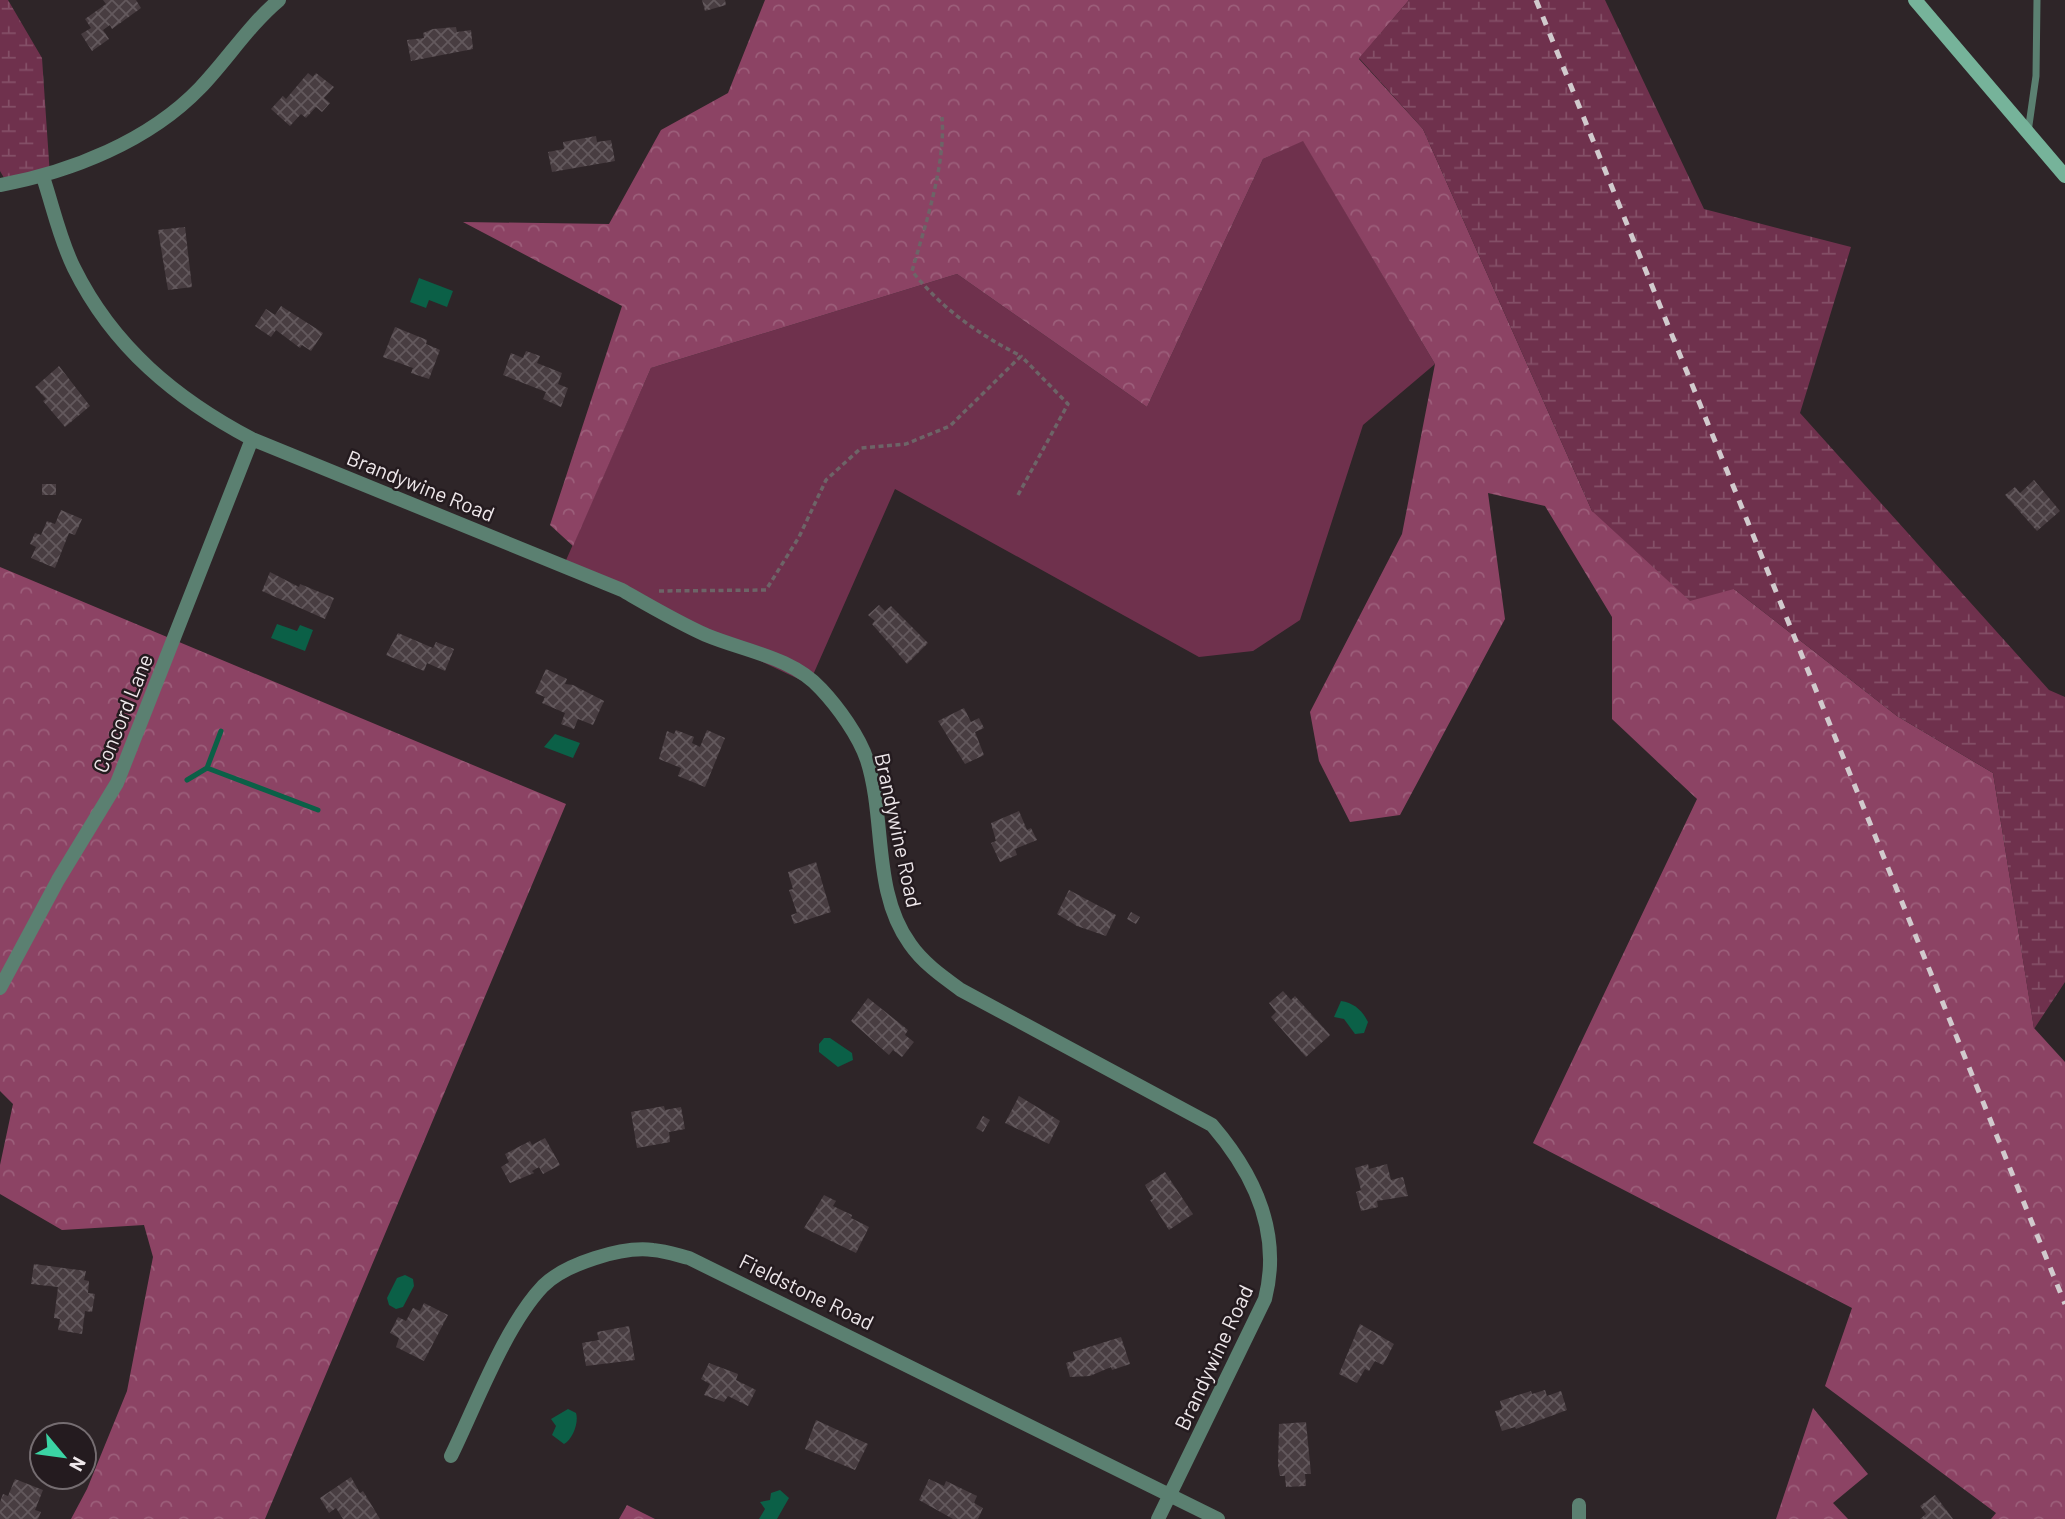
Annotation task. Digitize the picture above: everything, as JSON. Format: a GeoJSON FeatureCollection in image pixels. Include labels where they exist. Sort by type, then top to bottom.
{"type":"FeatureCollection","features":[{"type":"Feature","properties":{"kind":"street"},"geometry":{"type":"LineString","coordinates":[[0,185],[43,177],[161,121],[199,89],[279,0]]}},
{"type":"Feature","properties":{"kind":"street"},"geometry":{"type":"LineString","coordinates":[[1914,0],[2065,176]]}},
{"type":"Feature","properties":{"kind":"street","name":"Brandywine Road"},"geometry":{"type":"LineString","coordinates":[[43,177],[74,268],[116,333],[161,382],[209,416],[252,439],[622,590],[673,620],[787,664],[810,678],[837,710],[866,758],[874,789],[887,887],[897,921],[910,945],[934,970],[961,990],[1212,1125],[1234,1151],[1262,1202],[1271,1250],[1270,1283],[1265,1299],[1158,1519]]}},
{"type":"Feature","properties":{"kind":"street","name":"Concord Lane"},"geometry":{"type":"LineString","coordinates":[[0,988],[58,880],[117,783],[252,439]]}},
{"type":"Feature","properties":{"kind":"street","name":"Fieldstone Road"},"geometry":{"type":"LineString","coordinates":[[451,1456],[513,1330],[542,1287],[553,1278],[590,1260],[626,1251],[652,1250],[689,1258],[1218,1519]]}},
{"type":"Feature","properties":{"kind":"lane"},"geometry":{"type":"LineString","coordinates":[[2028,133],[2036,76],[2037,0]]}},
{"type":"Feature","properties":{"kind":"path"},"geometry":{"type":"LineString","coordinates":[[942,117],[943,132],[933,187],[912,271],[935,300],[987,339],[1021,356],[1068,404],[1018,495]]}},
{"type":"Feature","properties":{"kind":"path"},"geometry":{"type":"LineString","coordinates":[[659,591],[766,590],[799,537],[826,480],[843,464],[861,448],[906,444],[950,426],[1021,356]]}},
{"type":"Feature","properties":{"kind":"green space"},"geometry":{"type":"Polygon","coordinates":[[[0,0],[8,0],[42,58],[50,176],[7,183],[0,171],[0,0]]]}},
{"type":"Feature","properties":{"kind":"green space"},"geometry":{"type":"Polygon","coordinates":[[[765,0],[1409,0],[1359,59],[1423,129],[1592,511],[1734,589],[1897,716],[1993,773],[2034,1028],[2065,1062],[2065,1519],[1991,1519],[1996,1513],[1825,1386],[1852,1308],[1533,1143],[1697,799],[1612,719],[1612,617],[1545,506],[1488,493],[1505,619],[1400,815],[1350,822],[1319,761],[1310,712],[1402,534],[1435,364],[1303,141],[1263,159],[1147,407],[957,274],[651,368],[573,546],[550,525],[622,306],[463,222],[609,224],[661,130],[728,93],[765,0]]]}},
{"type":"Feature","properties":{"kind":"green space"},"geometry":{"type":"Polygon","coordinates":[[[1409,0],[1605,0],[1704,209],[1851,247],[1800,413],[2049,690],[2065,697],[2065,982],[2034,1029],[1993,773],[1897,716],[1734,589],[1690,601],[1592,511],[1423,129],[1359,58],[1409,0]]]}},
{"type":"Feature","properties":{"kind":"green space"},"geometry":{"type":"Polygon","coordinates":[[[1303,140],[1435,364],[1363,425],[1300,620],[1253,651],[1199,657],[895,489],[809,684],[563,567],[651,368],[957,274],[1147,407],[1263,159],[1303,140]]]}},
{"type":"Feature","properties":{"kind":"green space"},"geometry":{"type":"Polygon","coordinates":[[[0,567],[566,804],[265,1519],[71,1519],[86,1491],[98,1491],[98,1462],[127,1391],[153,1257],[144,1225],[62,1230],[0,1194],[0,1165],[13,1104],[0,1091],[0,567]]]}},
{"type":"Feature","properties":{"kind":"green space"},"geometry":{"type":"Polygon","coordinates":[[[1813,1408],[1868,1474],[1833,1503],[1848,1519],[1776,1519],[1813,1408]]]}},
{"type":"Feature","properties":{"kind":"green space"},"geometry":{"type":"Polygon","coordinates":[[[627,1505],[655,1519],[619,1519],[627,1505]]]}},
{"type":"Feature","properties":{"kind":"shaded area"},"geometry":{"type":"Polygon","coordinates":[[[419,278],[453,291],[447,307],[429,300],[426,308],[410,302],[419,278]]]}},
{"type":"Feature","properties":{"kind":"shaded area"},"geometry":{"type":"Polygon","coordinates":[[[277,624],[297,631],[300,625],[313,630],[305,651],[271,638],[277,624]]]}},
{"type":"Feature","properties":{"kind":"shaded area"},"geometry":{"type":"Polygon","coordinates":[[[555,734],[580,743],[573,758],[544,747],[555,734]]]}},
{"type":"Feature","properties":{"kind":"shaded area"},"geometry":{"type":"Polygon","coordinates":[[[1341,1001],[1354,1005],[1363,1014],[1368,1022],[1364,1033],[1355,1034],[1344,1019],[1334,1017],[1341,1001]]]}},
{"type":"Feature","properties":{"kind":"shaded area"},"geometry":{"type":"Polygon","coordinates":[[[824,1038],[830,1038],[852,1053],[853,1060],[838,1067],[819,1052],[819,1044],[824,1038]]]}},
{"type":"Feature","properties":{"kind":"shaded area"},"geometry":{"type":"Polygon","coordinates":[[[405,1275],[413,1279],[414,1286],[403,1307],[396,1309],[389,1305],[387,1298],[397,1278],[405,1275]]]}},
{"type":"Feature","properties":{"kind":"shaded area"},"geometry":{"type":"Polygon","coordinates":[[[568,1409],[576,1413],[577,1421],[573,1434],[564,1444],[552,1435],[556,1426],[551,1419],[568,1409]]]}},
{"type":"Feature","properties":{"kind":"shaded area"},"geometry":{"type":"Polygon","coordinates":[[[780,1490],[789,1498],[777,1519],[759,1519],[765,1509],[760,1502],[770,1500],[771,1493],[780,1490]]]}},
{"type":"Feature","properties":{"kind":"building"},"geometry":{"type":"Polygon","coordinates":[[[103,0],[136,0],[141,8],[112,29],[110,25],[103,30],[109,39],[92,51],[81,34],[91,28],[85,19],[106,4],[103,0]]]}},
{"type":"Feature","properties":{"kind":"building"},"geometry":{"type":"Polygon","coordinates":[[[702,0],[725,0],[726,5],[705,11],[702,0]]]}},
{"type":"Feature","properties":{"kind":"building"},"geometry":{"type":"Polygon","coordinates":[[[456,27],[457,32],[471,30],[473,49],[411,61],[407,40],[424,38],[423,33],[433,29],[456,27]]]}},
{"type":"Feature","properties":{"kind":"building"},"geometry":{"type":"Polygon","coordinates":[[[308,73],[313,77],[316,73],[334,87],[324,98],[330,103],[322,112],[316,107],[306,118],[301,114],[290,126],[271,109],[283,96],[286,99],[308,73]]]}},
{"type":"Feature","properties":{"kind":"building"},"geometry":{"type":"Polygon","coordinates":[[[596,136],[597,142],[611,140],[615,161],[552,172],[548,152],[564,149],[563,142],[596,136]]]}},
{"type":"Feature","properties":{"kind":"building"},"geometry":{"type":"Polygon","coordinates":[[[185,227],[192,287],[168,290],[158,230],[185,227]]]}},
{"type":"Feature","properties":{"kind":"building"},"geometry":{"type":"Polygon","coordinates":[[[281,306],[323,333],[311,351],[302,345],[300,348],[276,330],[271,337],[255,326],[266,309],[275,315],[281,306]]]}},
{"type":"Feature","properties":{"kind":"building"},"geometry":{"type":"Polygon","coordinates":[[[395,327],[427,340],[426,344],[440,350],[429,379],[411,373],[413,368],[383,357],[395,327]]]}},
{"type":"Feature","properties":{"kind":"building"},"geometry":{"type":"Polygon","coordinates":[[[526,351],[540,356],[537,363],[562,373],[558,384],[568,388],[561,407],[543,399],[546,392],[503,375],[511,353],[523,358],[526,351]]]}},
{"type":"Feature","properties":{"kind":"building"},"geometry":{"type":"Polygon","coordinates":[[[59,366],[90,406],[65,427],[35,387],[59,366]]]}},
{"type":"Feature","properties":{"kind":"building"},"geometry":{"type":"Polygon","coordinates":[[[2034,480],[2060,511],[2037,531],[2005,495],[2015,487],[2020,493],[2034,480]]]}},
{"type":"Feature","properties":{"kind":"building"},"geometry":{"type":"Polygon","coordinates":[[[42,484],[56,484],[56,495],[42,495],[42,484]]]}},
{"type":"Feature","properties":{"kind":"building"},"geometry":{"type":"Polygon","coordinates":[[[61,510],[82,519],[75,535],[69,533],[55,568],[31,558],[36,547],[30,544],[35,533],[41,535],[47,521],[55,524],[61,510]]]}},
{"type":"Feature","properties":{"kind":"building"},"geometry":{"type":"Polygon","coordinates":[[[270,572],[299,587],[300,584],[334,598],[325,619],[262,591],[270,572]]]}},
{"type":"Feature","properties":{"kind":"building"},"geometry":{"type":"Polygon","coordinates":[[[879,605],[885,611],[891,606],[928,643],[907,664],[872,624],[875,621],[868,615],[879,605]]]}},
{"type":"Feature","properties":{"kind":"building"},"geometry":{"type":"Polygon","coordinates":[[[398,633],[433,648],[436,642],[454,649],[445,671],[427,663],[424,671],[386,655],[398,633]]]}},
{"type":"Feature","properties":{"kind":"building"},"geometry":{"type":"Polygon","coordinates":[[[546,669],[567,679],[565,684],[573,685],[604,701],[593,725],[578,719],[574,729],[561,724],[565,713],[542,703],[545,697],[535,693],[546,669]]]}},
{"type":"Feature","properties":{"kind":"building"},"geometry":{"type":"Polygon","coordinates":[[[964,708],[971,722],[979,718],[984,728],[975,732],[984,755],[965,764],[938,721],[964,708]]]}},
{"type":"Feature","properties":{"kind":"building"},"geometry":{"type":"Polygon","coordinates":[[[676,730],[694,737],[692,743],[700,747],[707,730],[725,738],[705,787],[678,776],[681,768],[659,759],[667,731],[674,734],[676,730]]]}},
{"type":"Feature","properties":{"kind":"building"},"geometry":{"type":"Polygon","coordinates":[[[1019,811],[1027,830],[1031,828],[1037,840],[1015,849],[1017,855],[1000,862],[991,843],[996,841],[991,823],[1019,811]]]}},
{"type":"Feature","properties":{"kind":"building"},"geometry":{"type":"Polygon","coordinates":[[[816,862],[831,912],[794,924],[791,915],[797,913],[789,890],[793,889],[788,872],[816,862]]]}},
{"type":"Feature","properties":{"kind":"building"},"geometry":{"type":"Polygon","coordinates":[[[1069,890],[1116,915],[1106,936],[1077,926],[1057,914],[1069,890]]]}},
{"type":"Feature","properties":{"kind":"building"},"geometry":{"type":"Polygon","coordinates":[[[1131,912],[1140,917],[1136,924],[1127,919],[1131,912]]]}},
{"type":"Feature","properties":{"kind":"building"},"geometry":{"type":"Polygon","coordinates":[[[1283,991],[1291,1000],[1295,996],[1330,1035],[1306,1057],[1271,1017],[1276,1012],[1269,1003],[1283,991]]]}},
{"type":"Feature","properties":{"kind":"building"},"geometry":{"type":"Polygon","coordinates":[[[868,998],[908,1030],[905,1035],[914,1042],[902,1057],[893,1050],[889,1055],[851,1021],[868,998]]]}},
{"type":"Feature","properties":{"kind":"building"},"geometry":{"type":"Polygon","coordinates":[[[1019,1096],[1060,1121],[1049,1144],[1005,1123],[1019,1096]]]}},
{"type":"Feature","properties":{"kind":"building"},"geometry":{"type":"Polygon","coordinates":[[[664,1106],[665,1110],[681,1107],[685,1129],[669,1132],[670,1142],[637,1148],[631,1112],[664,1106]]]}},
{"type":"Feature","properties":{"kind":"building"},"geometry":{"type":"Polygon","coordinates":[[[983,1116],[990,1120],[983,1132],[976,1128],[983,1116]]]}},
{"type":"Feature","properties":{"kind":"building"},"geometry":{"type":"Polygon","coordinates":[[[545,1138],[560,1165],[543,1174],[539,1167],[532,1171],[534,1173],[510,1183],[501,1167],[509,1162],[505,1154],[530,1141],[532,1145],[545,1138]]]}},
{"type":"Feature","properties":{"kind":"building"},"geometry":{"type":"Polygon","coordinates":[[[1368,1164],[1369,1169],[1387,1164],[1391,1180],[1403,1177],[1408,1196],[1377,1201],[1378,1207],[1361,1211],[1356,1192],[1361,1190],[1355,1168],[1368,1164]]]}},
{"type":"Feature","properties":{"kind":"building"},"geometry":{"type":"Polygon","coordinates":[[[1165,1172],[1193,1214],[1169,1230],[1150,1200],[1153,1199],[1145,1185],[1165,1172]]]}},
{"type":"Feature","properties":{"kind":"building"},"geometry":{"type":"Polygon","coordinates":[[[824,1195],[836,1201],[833,1206],[869,1227],[856,1253],[804,1228],[824,1195]]]}},
{"type":"Feature","properties":{"kind":"building"},"geometry":{"type":"Polygon","coordinates":[[[34,1264],[86,1271],[84,1280],[89,1281],[88,1293],[95,1294],[92,1312],[85,1311],[82,1334],[58,1330],[60,1319],[54,1318],[58,1287],[31,1284],[34,1264]]]}},
{"type":"Feature","properties":{"kind":"building"},"geometry":{"type":"Polygon","coordinates":[[[424,1303],[448,1315],[424,1361],[396,1347],[399,1338],[390,1333],[398,1317],[406,1321],[413,1308],[420,1311],[424,1303]]]}},
{"type":"Feature","properties":{"kind":"building"},"geometry":{"type":"Polygon","coordinates":[[[1360,1324],[1394,1344],[1383,1365],[1375,1361],[1369,1371],[1365,1369],[1357,1383],[1339,1374],[1360,1324]]]}},
{"type":"Feature","properties":{"kind":"building"},"geometry":{"type":"Polygon","coordinates":[[[629,1326],[635,1360],[586,1366],[582,1343],[599,1340],[597,1332],[629,1326]]]}},
{"type":"Feature","properties":{"kind":"building"},"geometry":{"type":"Polygon","coordinates":[[[1121,1337],[1130,1364],[1112,1370],[1111,1367],[1090,1376],[1070,1377],[1066,1363],[1075,1360],[1073,1352],[1121,1337]]]}},
{"type":"Feature","properties":{"kind":"building"},"geometry":{"type":"Polygon","coordinates":[[[709,1363],[738,1374],[736,1380],[756,1390],[748,1406],[728,1396],[724,1402],[704,1395],[710,1384],[701,1379],[709,1363]]]}},
{"type":"Feature","properties":{"kind":"building"},"geometry":{"type":"Polygon","coordinates":[[[1545,1390],[1547,1396],[1561,1391],[1567,1410],[1516,1429],[1515,1427],[1502,1431],[1495,1411],[1502,1409],[1500,1401],[1531,1391],[1532,1394],[1545,1390]]]}},
{"type":"Feature","properties":{"kind":"building"},"geometry":{"type":"Polygon","coordinates":[[[816,1420],[868,1444],[855,1470],[805,1449],[816,1420]]]}},
{"type":"Feature","properties":{"kind":"building"},"geometry":{"type":"Polygon","coordinates":[[[1306,1422],[1311,1474],[1305,1474],[1306,1486],[1286,1487],[1285,1476],[1280,1476],[1278,1466],[1279,1424],[1306,1422]]]}},
{"type":"Feature","properties":{"kind":"building"},"geometry":{"type":"Polygon","coordinates":[[[351,1477],[380,1519],[343,1519],[336,1508],[329,1513],[320,1498],[351,1477]]]}},
{"type":"Feature","properties":{"kind":"building"},"geometry":{"type":"Polygon","coordinates":[[[15,1479],[28,1484],[28,1491],[43,1491],[35,1510],[41,1512],[38,1519],[0,1519],[0,1502],[3,1494],[8,1496],[15,1479]]]}},
{"type":"Feature","properties":{"kind":"building"},"geometry":{"type":"Polygon","coordinates":[[[929,1479],[944,1486],[946,1481],[977,1496],[974,1503],[983,1508],[978,1519],[953,1519],[919,1500],[929,1479]]]}},
{"type":"Feature","properties":{"kind":"building"},"geometry":{"type":"Polygon","coordinates":[[[1935,1495],[1953,1519],[1920,1519],[1926,1514],[1920,1506],[1935,1495]]]}},
{"type":"Feature","properties":{"kind":"waterway"},"geometry":{"type":"LineString","coordinates":[[187,780],[207,768],[221,731]]}},
{"type":"Feature","properties":{"kind":"waterway"},"geometry":{"type":"LineString","coordinates":[[207,768],[318,810]]}},
{"type":"Feature","properties":{"kind":"railway"},"geometry":{"type":"LineString","coordinates":[[1536,0],[2065,1304]]}}]}
